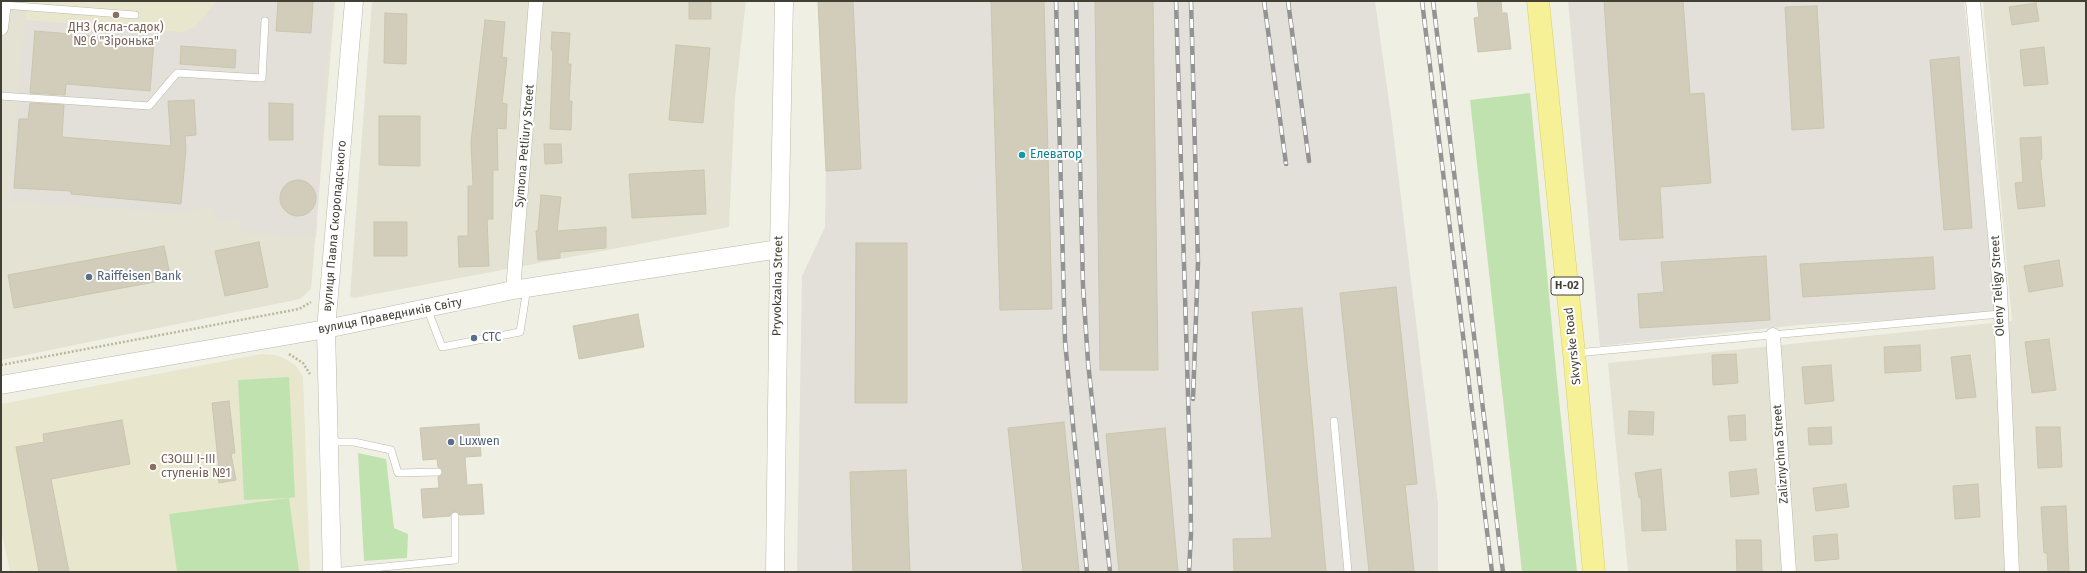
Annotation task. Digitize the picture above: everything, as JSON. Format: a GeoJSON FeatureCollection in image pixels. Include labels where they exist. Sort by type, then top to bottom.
{"type":"FeatureCollection","features":[{"type":"Feature","properties":{"kind":"main road","name":"Skvyrske Road"},"geometry":{"type":"LineString","coordinates":[[1538,1],[1574,353],[1594,572]]}},
{"type":"Feature","properties":{"kind":"street","name":"вулиця Павла Скоропадського"},"geometry":{"type":"LineString","coordinates":[[332,572],[326,329],[354,1]]}},
{"type":"Feature","properties":{"kind":"street","name":"Symona Petliury Street"},"geometry":{"type":"LineString","coordinates":[[520,289],[536,1]]}},
{"type":"Feature","properties":{"kind":"street","name":"Pryvokzalna Street"},"geometry":{"type":"LineString","coordinates":[[775,572],[784,1]]}},
{"type":"Feature","properties":{"kind":"street","name":"Oleny Teligy Street"},"geometry":{"type":"LineString","coordinates":[[1973,1],[2000,290],[2012,572]]}},
{"type":"Feature","properties":{"kind":"street"},"geometry":{"type":"LineString","coordinates":[[1,28],[3,3]]}},
{"type":"Feature","properties":{"kind":"street","name":"вулиця Праведників Світу"},"geometry":{"type":"LineString","coordinates":[[1,385],[326,329],[520,289],[779,249]]}},
{"type":"Feature","properties":{"kind":"street","name":"Zaliznychna Street"},"geometry":{"type":"LineString","coordinates":[[1772,335],[1789,572]]}},
{"type":"Feature","properties":{"kind":"lane"},"geometry":{"type":"LineString","coordinates":[[3,3],[136,15]]}},
{"type":"Feature","properties":{"kind":"lane"},"geometry":{"type":"LineString","coordinates":[[1,96],[149,106],[177,72],[262,78],[265,21]]}},
{"type":"Feature","properties":{"kind":"lane"},"geometry":{"type":"LineString","coordinates":[[427,308],[442,347],[520,332],[520,289]]}},
{"type":"Feature","properties":{"kind":"lane"},"geometry":{"type":"LineString","coordinates":[[1574,353],[2000,314]]}},
{"type":"Feature","properties":{"kind":"lane"},"geometry":{"type":"LineString","coordinates":[[1334,421],[1348,572]]}},
{"type":"Feature","properties":{"kind":"lane"},"geometry":{"type":"LineString","coordinates":[[329,442],[354,442],[391,450],[398,473],[438,472]]}},
{"type":"Feature","properties":{"kind":"lane"},"geometry":{"type":"LineString","coordinates":[[332,572],[455,560],[455,516]]}},
{"type":"Feature","properties":{"kind":"path"},"geometry":{"type":"LineString","coordinates":[[1,365],[299,309],[313,301]]}},
{"type":"Feature","properties":{"kind":"path"},"geometry":{"type":"LineString","coordinates":[[286,353],[303,363],[310,374],[310,382]]}},
{"type":"Feature","properties":{"kind":"shaded area"},"geometry":{"type":"Polygon","coordinates":[[[1,1],[335,1],[311,289],[300,299],[1,360],[1,1]]]}},
{"type":"Feature","properties":{"kind":"shaded area","name":"ДНЗ (ясла-садок) № 6 \"Зіронька\""},"geometry":{"type":"Polygon","coordinates":[[[27,1],[217,1],[195,27],[183,32],[25,20],[27,1]]]}},
{"type":"Feature","properties":{"kind":"shaded area"},"geometry":{"type":"Polygon","coordinates":[[[217,1],[331,1],[316,237],[242,233],[240,218],[217,221],[213,206],[179,213],[9,201],[25,20],[183,32],[210,10],[217,1]]]}},
{"type":"Feature","properties":{"kind":"shaded area"},"geometry":{"type":"Polygon","coordinates":[[[372,1],[746,1],[735,98],[729,227],[354,298],[350,296],[372,1]]]}},
{"type":"Feature","properties":{"kind":"shaded area"},"geometry":{"type":"Polygon","coordinates":[[[818,1],[1375,1],[1392,123],[1438,504],[1438,572],[797,572],[802,276],[825,227],[826,171],[818,1]]]}},
{"type":"Feature","properties":{"kind":"shaded area"},"geometry":{"type":"Polygon","coordinates":[[[1568,1],[1964,1],[1996,315],[1809,324],[1600,346],[1568,1]]]}},
{"type":"Feature","properties":{"kind":"shaded area"},"geometry":{"type":"Polygon","coordinates":[[[1983,1],[2086,1],[2086,572],[1628,572],[1608,363],[2012,321],[1983,1]]]}},
{"type":"Feature","properties":{"kind":"shaded area","name":"СЗОШ І-ІІІ ступенів №1"},"geometry":{"type":"Polygon","coordinates":[[[261,354],[275,355],[286,359],[296,366],[303,376],[310,572],[10,572],[1,530],[1,404],[261,354]]]}},
{"type":"Feature","properties":{"kind":"green space"},"geometry":{"type":"Polygon","coordinates":[[[1530,93],[1577,572],[1522,572],[1470,100],[1530,93]]]}},
{"type":"Feature","properties":{"kind":"green space"},"geometry":{"type":"Polygon","coordinates":[[[289,377],[295,497],[244,500],[238,380],[289,377]]]}},
{"type":"Feature","properties":{"kind":"green space"},"geometry":{"type":"Polygon","coordinates":[[[358,453],[386,459],[394,528],[408,534],[407,558],[364,561],[358,453]]]}},
{"type":"Feature","properties":{"kind":"green space"},"geometry":{"type":"Polygon","coordinates":[[[289,498],[299,572],[177,572],[169,514],[289,498]]]}},
{"type":"Feature","properties":{"kind":"building"},"geometry":{"type":"Polygon","coordinates":[[[278,1],[313,1],[311,33],[276,31],[278,1]]]}},
{"type":"Feature","properties":{"kind":"building"},"geometry":{"type":"Polygon","coordinates":[[[689,1],[711,1],[711,19],[689,19],[689,1]]]}},
{"type":"Feature","properties":{"kind":"building"},"geometry":{"type":"Polygon","coordinates":[[[818,1],[853,1],[861,169],[826,171],[818,1]]]}},
{"type":"Feature","properties":{"kind":"building","name":"Елеватор"},"geometry":{"type":"Polygon","coordinates":[[[991,1],[1044,1],[1052,309],[1000,310],[991,1]]]}},
{"type":"Feature","properties":{"kind":"building"},"geometry":{"type":"Polygon","coordinates":[[[1095,1],[1153,1],[1158,370],[1100,370],[1095,1]]]}},
{"type":"Feature","properties":{"kind":"building"},"geometry":{"type":"Polygon","coordinates":[[[1477,1],[1501,1],[1502,13],[1507,13],[1511,49],[1478,52],[1474,18],[1479,17],[1477,1]]]}},
{"type":"Feature","properties":{"kind":"building"},"geometry":{"type":"Polygon","coordinates":[[[1604,1],[1683,1],[1690,94],[1704,93],[1711,183],[1660,187],[1663,238],[1620,240],[1604,1]]]}},
{"type":"Feature","properties":{"kind":"building"},"geometry":{"type":"Polygon","coordinates":[[[2036,3],[2039,21],[2012,25],[2009,7],[2036,3]]]}},
{"type":"Feature","properties":{"kind":"building"},"geometry":{"type":"Polygon","coordinates":[[[1817,6],[1824,128],[1792,130],[1785,7],[1817,6]]]}},
{"type":"Feature","properties":{"kind":"building"},"geometry":{"type":"Polygon","coordinates":[[[385,13],[407,14],[406,64],[384,63],[385,13]]]}},
{"type":"Feature","properties":{"kind":"building"},"geometry":{"type":"Polygon","coordinates":[[[485,20],[505,22],[502,57],[507,58],[502,103],[507,104],[506,129],[497,128],[498,170],[493,170],[493,219],[487,219],[489,266],[459,267],[458,236],[468,236],[468,186],[473,186],[471,142],[485,20]]]}},
{"type":"Feature","properties":{"kind":"building"},"geometry":{"type":"Polygon","coordinates":[[[35,31],[154,41],[150,91],[66,84],[65,95],[30,93],[35,31]]]}},
{"type":"Feature","properties":{"kind":"building"},"geometry":{"type":"Polygon","coordinates":[[[552,32],[570,33],[568,64],[571,64],[569,101],[572,101],[571,130],[550,129],[553,50],[551,50],[552,32]]]}},
{"type":"Feature","properties":{"kind":"building"},"geometry":{"type":"Polygon","coordinates":[[[676,45],[710,48],[703,123],[669,120],[676,45]]]}},
{"type":"Feature","properties":{"kind":"building"},"geometry":{"type":"Polygon","coordinates":[[[181,46],[236,50],[235,68],[180,64],[181,46]]]}},
{"type":"Feature","properties":{"kind":"building"},"geometry":{"type":"Polygon","coordinates":[[[2044,47],[2048,84],[2024,86],[2020,50],[2044,47]]]}},
{"type":"Feature","properties":{"kind":"building"},"geometry":{"type":"Polygon","coordinates":[[[1959,57],[1972,228],[1944,230],[1930,60],[1959,57]]]}},
{"type":"Feature","properties":{"kind":"building"},"geometry":{"type":"Polygon","coordinates":[[[194,100],[196,135],[185,136],[186,149],[181,204],[71,194],[71,191],[14,188],[19,119],[28,119],[30,103],[64,105],[62,137],[171,146],[168,101],[194,100]]]}},
{"type":"Feature","properties":{"kind":"building"},"geometry":{"type":"Polygon","coordinates":[[[269,103],[293,104],[293,140],[269,140],[269,103]]]}},
{"type":"Feature","properties":{"kind":"building"},"geometry":{"type":"Polygon","coordinates":[[[379,116],[420,116],[420,166],[379,165],[379,116]]]}},
{"type":"Feature","properties":{"kind":"building"},"geometry":{"type":"Polygon","coordinates":[[[2041,137],[2042,159],[2040,160],[2045,206],[2018,209],[2015,183],[2023,182],[2020,138],[2041,137]]]}},
{"type":"Feature","properties":{"kind":"building"},"geometry":{"type":"Polygon","coordinates":[[[544,144],[561,144],[562,163],[545,164],[544,144]]]}},
{"type":"Feature","properties":{"kind":"building"},"geometry":{"type":"Polygon","coordinates":[[[704,170],[706,214],[632,218],[629,174],[704,170]]]}},
{"type":"Feature","properties":{"kind":"building"},"geometry":{"type":"Polygon","coordinates":[[[302,180],[311,185],[315,191],[315,205],[311,211],[302,216],[294,216],[285,211],[281,205],[280,194],[285,185],[291,181],[302,180]]]}},
{"type":"Feature","properties":{"kind":"building"},"geometry":{"type":"Polygon","coordinates":[[[541,195],[561,197],[557,231],[606,227],[606,248],[560,252],[560,258],[538,260],[536,231],[538,230],[541,195]]]}},
{"type":"Feature","properties":{"kind":"building"},"geometry":{"type":"Polygon","coordinates":[[[374,222],[407,222],[407,256],[374,256],[374,222]]]}},
{"type":"Feature","properties":{"kind":"building"},"geometry":{"type":"Polygon","coordinates":[[[259,242],[268,287],[225,296],[215,251],[259,242]]]}},
{"type":"Feature","properties":{"kind":"building"},"geometry":{"type":"Polygon","coordinates":[[[856,243],[907,243],[907,403],[855,403],[856,243]]]}},
{"type":"Feature","properties":{"kind":"building","name":"Raiffeisen Bank"},"geometry":{"type":"Polygon","coordinates":[[[164,246],[171,279],[14,308],[8,275],[164,246]]]}},
{"type":"Feature","properties":{"kind":"building"},"geometry":{"type":"Polygon","coordinates":[[[1766,256],[1770,320],[1640,328],[1638,294],[1664,292],[1661,262],[1766,256]]]}},
{"type":"Feature","properties":{"kind":"building"},"geometry":{"type":"Polygon","coordinates":[[[1933,257],[1935,289],[1803,297],[1800,264],[1933,257]]]}},
{"type":"Feature","properties":{"kind":"building"},"geometry":{"type":"Polygon","coordinates":[[[2059,260],[2063,286],[2029,292],[2024,266],[2059,260]]]}},
{"type":"Feature","properties":{"kind":"building"},"geometry":{"type":"Polygon","coordinates":[[[1396,287],[1417,484],[1405,485],[1414,571],[1369,572],[1340,293],[1396,287]]]}},
{"type":"Feature","properties":{"kind":"building"},"geometry":{"type":"Polygon","coordinates":[[[1302,308],[1326,572],[1234,572],[1233,539],[1272,538],[1252,312],[1302,308]]]}},
{"type":"Feature","properties":{"kind":"building"},"geometry":{"type":"Polygon","coordinates":[[[638,314],[644,347],[579,359],[573,326],[638,314]]]}},
{"type":"Feature","properties":{"kind":"building"},"geometry":{"type":"Polygon","coordinates":[[[2049,339],[2056,390],[2032,393],[2025,342],[2049,339]]]}},
{"type":"Feature","properties":{"kind":"building"},"geometry":{"type":"Polygon","coordinates":[[[1920,345],[1921,371],[1885,373],[1884,347],[1920,345]]]}},
{"type":"Feature","properties":{"kind":"building"},"geometry":{"type":"Polygon","coordinates":[[[1736,354],[1738,383],[1713,385],[1712,355],[1736,354]]]}},
{"type":"Feature","properties":{"kind":"building"},"geometry":{"type":"Polygon","coordinates":[[[1970,355],[1976,397],[1956,399],[1951,357],[1970,355]]]}},
{"type":"Feature","properties":{"kind":"building"},"geometry":{"type":"Polygon","coordinates":[[[1831,365],[1834,401],[1805,404],[1802,367],[1831,365]]]}},
{"type":"Feature","properties":{"kind":"building"},"geometry":{"type":"Polygon","coordinates":[[[229,401],[235,453],[231,454],[236,480],[219,483],[212,403],[229,401]]]}},
{"type":"Feature","properties":{"kind":"building"},"geometry":{"type":"Polygon","coordinates":[[[1629,411],[1654,412],[1653,435],[1628,434],[1629,411]]]}},
{"type":"Feature","properties":{"kind":"building"},"geometry":{"type":"Polygon","coordinates":[[[1745,415],[1746,440],[1730,441],[1728,416],[1745,415]]]}},
{"type":"Feature","properties":{"kind":"building"},"geometry":{"type":"Polygon","coordinates":[[[122,420],[130,464],[51,479],[69,572],[39,572],[16,447],[44,442],[43,434],[122,420]]]}},
{"type":"Feature","properties":{"kind":"building"},"geometry":{"type":"Polygon","coordinates":[[[1064,422],[1079,572],[1023,572],[1008,428],[1064,422]]]}},
{"type":"Feature","properties":{"kind":"building"},"geometry":{"type":"Polygon","coordinates":[[[479,424],[481,456],[465,457],[467,485],[482,484],[484,514],[460,515],[455,511],[450,516],[423,518],[421,489],[439,488],[438,477],[443,471],[438,467],[437,459],[423,460],[420,428],[479,424]]]}},
{"type":"Feature","properties":{"kind":"building"},"geometry":{"type":"Polygon","coordinates":[[[1831,427],[1832,444],[1809,445],[1808,428],[1831,427]]]}},
{"type":"Feature","properties":{"kind":"building"},"geometry":{"type":"Polygon","coordinates":[[[2036,427],[2060,427],[2062,467],[2038,468],[2036,427]]]}},
{"type":"Feature","properties":{"kind":"building"},"geometry":{"type":"Polygon","coordinates":[[[1165,428],[1178,572],[1119,572],[1106,434],[1165,428]]]}},
{"type":"Feature","properties":{"kind":"building"},"geometry":{"type":"Polygon","coordinates":[[[1661,469],[1666,530],[1642,531],[1641,497],[1639,498],[1635,473],[1661,469]]]}},
{"type":"Feature","properties":{"kind":"building"},"geometry":{"type":"Polygon","coordinates":[[[1756,469],[1759,494],[1731,497],[1729,472],[1756,469]]]}},
{"type":"Feature","properties":{"kind":"building"},"geometry":{"type":"Polygon","coordinates":[[[906,470],[910,572],[853,572],[850,472],[906,470]]]}},
{"type":"Feature","properties":{"kind":"building"},"geometry":{"type":"Polygon","coordinates":[[[1846,484],[1849,507],[1816,511],[1813,488],[1846,484]]]}},
{"type":"Feature","properties":{"kind":"building"},"geometry":{"type":"Polygon","coordinates":[[[1978,484],[1980,517],[1955,519],[1953,486],[1978,484]]]}},
{"type":"Feature","properties":{"kind":"building"},"geometry":{"type":"Polygon","coordinates":[[[2066,506],[2069,572],[2048,572],[2047,553],[2044,553],[2041,507],[2066,506]]]}},
{"type":"Feature","properties":{"kind":"building"},"geometry":{"type":"Polygon","coordinates":[[[1837,534],[1839,559],[1815,561],[1813,536],[1837,534]]]}},
{"type":"Feature","properties":{"kind":"building"},"geometry":{"type":"Polygon","coordinates":[[[1736,540],[1761,540],[1762,572],[1737,572],[1736,540]]]}},
{"type":"Feature","properties":{"kind":"railway"},"geometry":{"type":"LineString","coordinates":[[1056,1],[1065,341],[1087,572]]}},
{"type":"Feature","properties":{"kind":"railway"},"geometry":{"type":"LineString","coordinates":[[1076,1],[1083,286],[1088,362],[1110,572]]}},
{"type":"Feature","properties":{"kind":"railway"},"geometry":{"type":"LineString","coordinates":[[1176,1],[1190,460],[1191,534],[1189,572]]}},
{"type":"Feature","properties":{"kind":"railway"},"geometry":{"type":"LineString","coordinates":[[1191,1],[1198,262],[1193,399]]}},
{"type":"Feature","properties":{"kind":"railway"},"geometry":{"type":"LineString","coordinates":[[1264,1],[1286,164]]}},
{"type":"Feature","properties":{"kind":"railway"},"geometry":{"type":"LineString","coordinates":[[1288,1],[1309,161]]}},
{"type":"Feature","properties":{"kind":"railway"},"geometry":{"type":"LineString","coordinates":[[1422,1],[1492,572]]}},
{"type":"Feature","properties":{"kind":"railway"},"geometry":{"type":"LineString","coordinates":[[1433,1],[1503,572]]}},
{"type":"Feature","properties":{"kind":"place","name":"ДНЗ (ясла-садок) № 6 \"Зіронька\""},"geometry":{"type":"Point","coordinates":[116,15]}},
{"type":"Feature","properties":{"kind":"place","name":"Елеватор"},"geometry":{"type":"Point","coordinates":[1022,155]}},
{"type":"Feature","properties":{"kind":"place","name":"Raiffeisen Bank"},"geometry":{"type":"Point","coordinates":[89,277]}},
{"type":"Feature","properties":{"kind":"place","name":"СТС"},"geometry":{"type":"Point","coordinates":[474,338]}},
{"type":"Feature","properties":{"kind":"place","name":"Luxwen"},"geometry":{"type":"Point","coordinates":[451,442]}},
{"type":"Feature","properties":{"kind":"place","name":"СЗОШ І-ІІІ ступенів №1"},"geometry":{"type":"Point","coordinates":[153,467]}}]}
